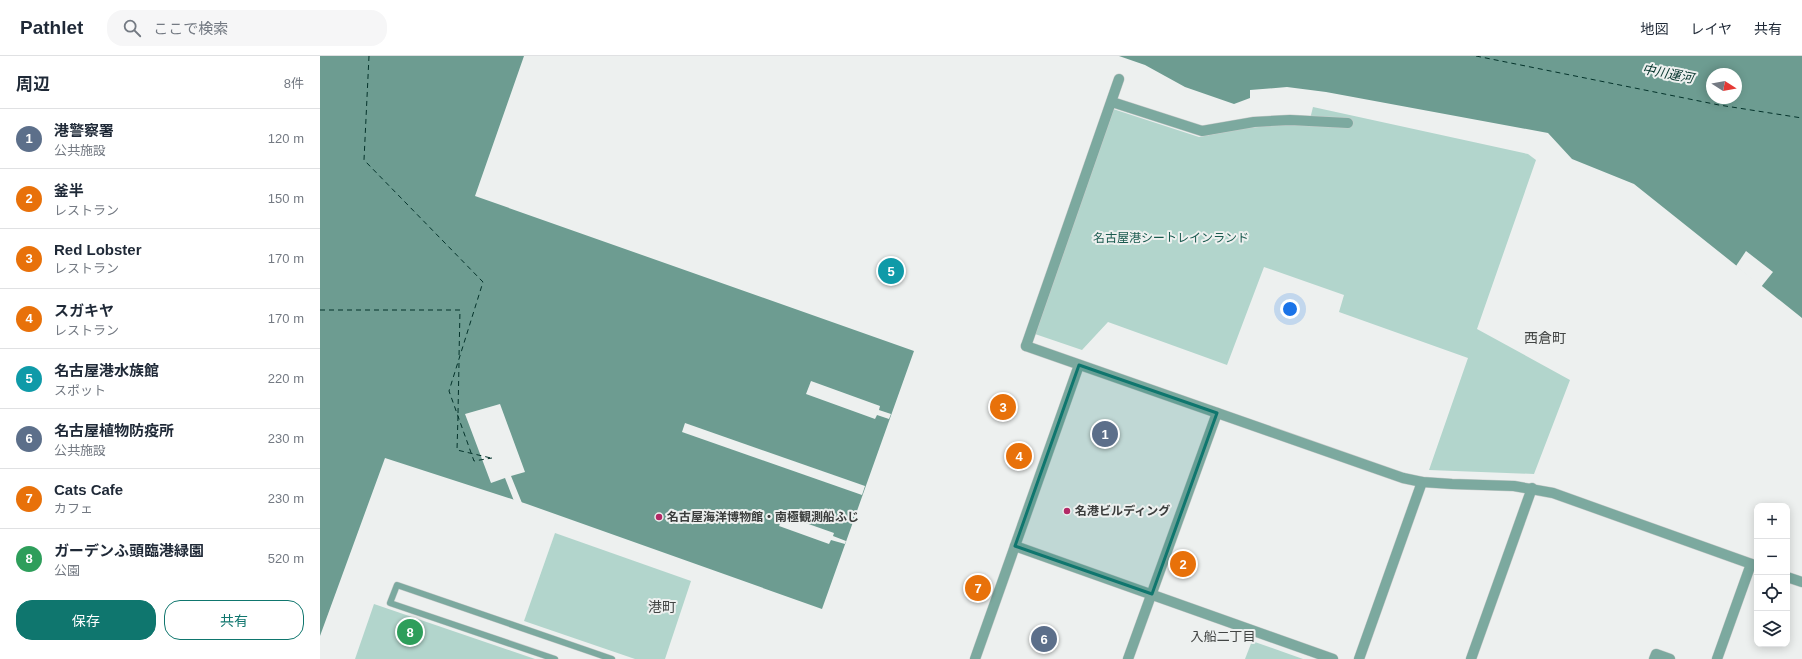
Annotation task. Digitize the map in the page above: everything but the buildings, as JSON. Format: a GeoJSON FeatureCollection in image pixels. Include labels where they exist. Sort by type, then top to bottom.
{"type":"FeatureCollection","features":[{"type":"Feature","properties":{"kind":"street"},"geometry":{"type":"LineString","coordinates":[[1119,79],[1026,346],[1403,478],[1422,482],[1532,488],[1558,495],[1754,565],[1717,659]]}},
{"type":"Feature","properties":{"kind":"street"},"geometry":{"type":"LineString","coordinates":[[1112,102],[1202,131],[1254,122],[1290,120],[1348,123]]}},
{"type":"Feature","properties":{"kind":"street"},"geometry":{"type":"LineString","coordinates":[[975,659],[1079,364]]}},
{"type":"Feature","properties":{"kind":"street"},"geometry":{"type":"LineString","coordinates":[[1128,659],[1217,413]]}},
{"type":"Feature","properties":{"kind":"street"},"geometry":{"type":"LineString","coordinates":[[1359,659],[1422,482]]}},
{"type":"Feature","properties":{"kind":"street"},"geometry":{"type":"LineString","coordinates":[[1471,659],[1532,488]]}},
{"type":"Feature","properties":{"kind":"street"},"geometry":{"type":"LineString","coordinates":[[1015,546],[1332,659]]}},
{"type":"Feature","properties":{"kind":"street"},"geometry":{"type":"LineString","coordinates":[[1790,578],[1802,582]]}},
{"type":"Feature","properties":{"kind":"street"},"geometry":{"type":"LineString","coordinates":[[1654,659],[1656,654],[1670,659]]}},
{"type":"Feature","properties":{"kind":"lane"},"geometry":{"type":"LineString","coordinates":[[555,659],[390,603],[397,584],[612,659]]}},
{"type":"Feature","properties":{"kind":"highlighted area"},"geometry":{"type":"Polygon","coordinates":[[[1079,365],[1217,413],[1152,594],[1015,546],[1079,365]]]}},
{"type":"Feature","properties":{"kind":"green space","name":"名古屋港シートレインランド"},"geometry":{"type":"Polygon","coordinates":[[[1313,107],[1528,154],[1536,160],[1477,329],[1570,380],[1534,474],[1429,470],[1468,358],[1339,312],[1344,295],[1264,267],[1227,365],[1108,322],[1082,350],[1035,334],[1113,109],[1199,137],[1247,128],[1282,125],[1310,119],[1313,107]]]}},
{"type":"Feature","properties":{"kind":"green space"},"geometry":{"type":"Polygon","coordinates":[[[555,533],[691,581],[665,659],[635,659],[524,621],[555,533]]]}},
{"type":"Feature","properties":{"kind":"green space"},"geometry":{"type":"Polygon","coordinates":[[[374,604],[535,659],[355,659],[374,604]]]}},
{"type":"Feature","properties":{"kind":"green space"},"geometry":{"type":"Polygon","coordinates":[[[1252,641],[1303,659],[1245,659],[1252,641]]]}},
{"type":"Feature","properties":{"kind":"water"},"geometry":{"type":"Polygon","coordinates":[[[320,56],[524,56],[475,196],[914,351],[822,609],[527,504],[385,458],[320,636],[320,56]]]}},
{"type":"Feature","properties":{"kind":"water","name":"中川運河"},"geometry":{"type":"Polygon","coordinates":[[[1119,56],[1802,56],[1802,318],[1634,184],[1572,159],[1548,133],[1326,92],[1287,87],[1250,90],[1250,98],[1234,104],[1185,87],[1145,65],[1119,56]]]}},
{"type":"Feature","properties":{"kind":"pier"},"geometry":{"type":"Polygon","coordinates":[[[1746,251],[1773,272],[1761,287],[1736,266],[1746,251]]]}},
{"type":"Feature","properties":{"kind":"pier"},"geometry":{"type":"Polygon","coordinates":[[[811,381],[880,406],[879,410],[891,414],[889,419],[877,415],[875,419],[806,394],[811,381]]]}},
{"type":"Feature","properties":{"kind":"pier"},"geometry":{"type":"Polygon","coordinates":[[[500,404],[525,472],[511,476],[522,503],[514,501],[505,478],[491,483],[465,414],[500,404]]]}},
{"type":"Feature","properties":{"kind":"pier"},"geometry":{"type":"Polygon","coordinates":[[[685,423],[865,486],[862,495],[682,432],[685,423]]]}},
{"type":"Feature","properties":{"kind":"pier"},"geometry":{"type":"Polygon","coordinates":[[[783,515],[834,533],[833,536],[846,541],[845,544],[831,540],[829,544],[779,526],[783,515]]]}},
{"type":"Feature","properties":{"kind":"ferry route"},"geometry":{"type":"LineString","coordinates":[[369,56],[364,160],[483,282],[449,391],[474,461],[492,458]]}},
{"type":"Feature","properties":{"kind":"ferry route"},"geometry":{"type":"LineString","coordinates":[[1476,56],[1719,105],[1802,118]]}},
{"type":"Feature","properties":{"kind":"ferry route"},"geometry":{"type":"LineString","coordinates":[[320,310],[460,310],[459,357]]}},
{"type":"Feature","properties":{"kind":"ferry route"},"geometry":{"type":"LineString","coordinates":[[458,413],[459,363]]}},
{"type":"Feature","properties":{"kind":"ferry route"},"geometry":{"type":"LineString","coordinates":[[458,416],[457,450],[491,458]]}},
{"type":"Feature","properties":{"kind":"place","name":"名古屋港水族館"},"geometry":{"type":"Point","coordinates":[891,271]}},
{"type":"Feature","properties":{"kind":"place","name":"Red Lobster"},"geometry":{"type":"Point","coordinates":[1003,407]}},
{"type":"Feature","properties":{"kind":"place","name":"港警察署"},"geometry":{"type":"Point","coordinates":[1105,434]}},
{"type":"Feature","properties":{"kind":"place","name":"スガキヤ"},"geometry":{"type":"Point","coordinates":[1019,456]}},
{"type":"Feature","properties":{"kind":"place","name":"名港ビルディング"},"geometry":{"type":"Point","coordinates":[1067,511]}},
{"type":"Feature","properties":{"kind":"place","name":"名古屋海洋博物館・南極観測船ふじ"},"geometry":{"type":"Point","coordinates":[659,517]}},
{"type":"Feature","properties":{"kind":"place","name":"釜半"},"geometry":{"type":"Point","coordinates":[1183,564]}},
{"type":"Feature","properties":{"kind":"place","name":"Cats Cafe"},"geometry":{"type":"Point","coordinates":[978,588]}},
{"type":"Feature","properties":{"kind":"place","name":"ガーデンふ頭臨港緑園"},"geometry":{"type":"Point","coordinates":[410,632]}},
{"type":"Feature","properties":{"kind":"place","name":"名古屋植物防疫所"},"geometry":{"type":"Point","coordinates":[1044,639]}},
{"type":"Feature","properties":{"kind":"district","name":"西倉町"},"geometry":{"type":"Point","coordinates":[1545,338]}},
{"type":"Feature","properties":{"kind":"district","name":"港町"},"geometry":{"type":"Point","coordinates":[662,607]}},
{"type":"Feature","properties":{"kind":"district","name":"入船二丁目"},"geometry":{"type":"Point","coordinates":[1223,636]}}]}
